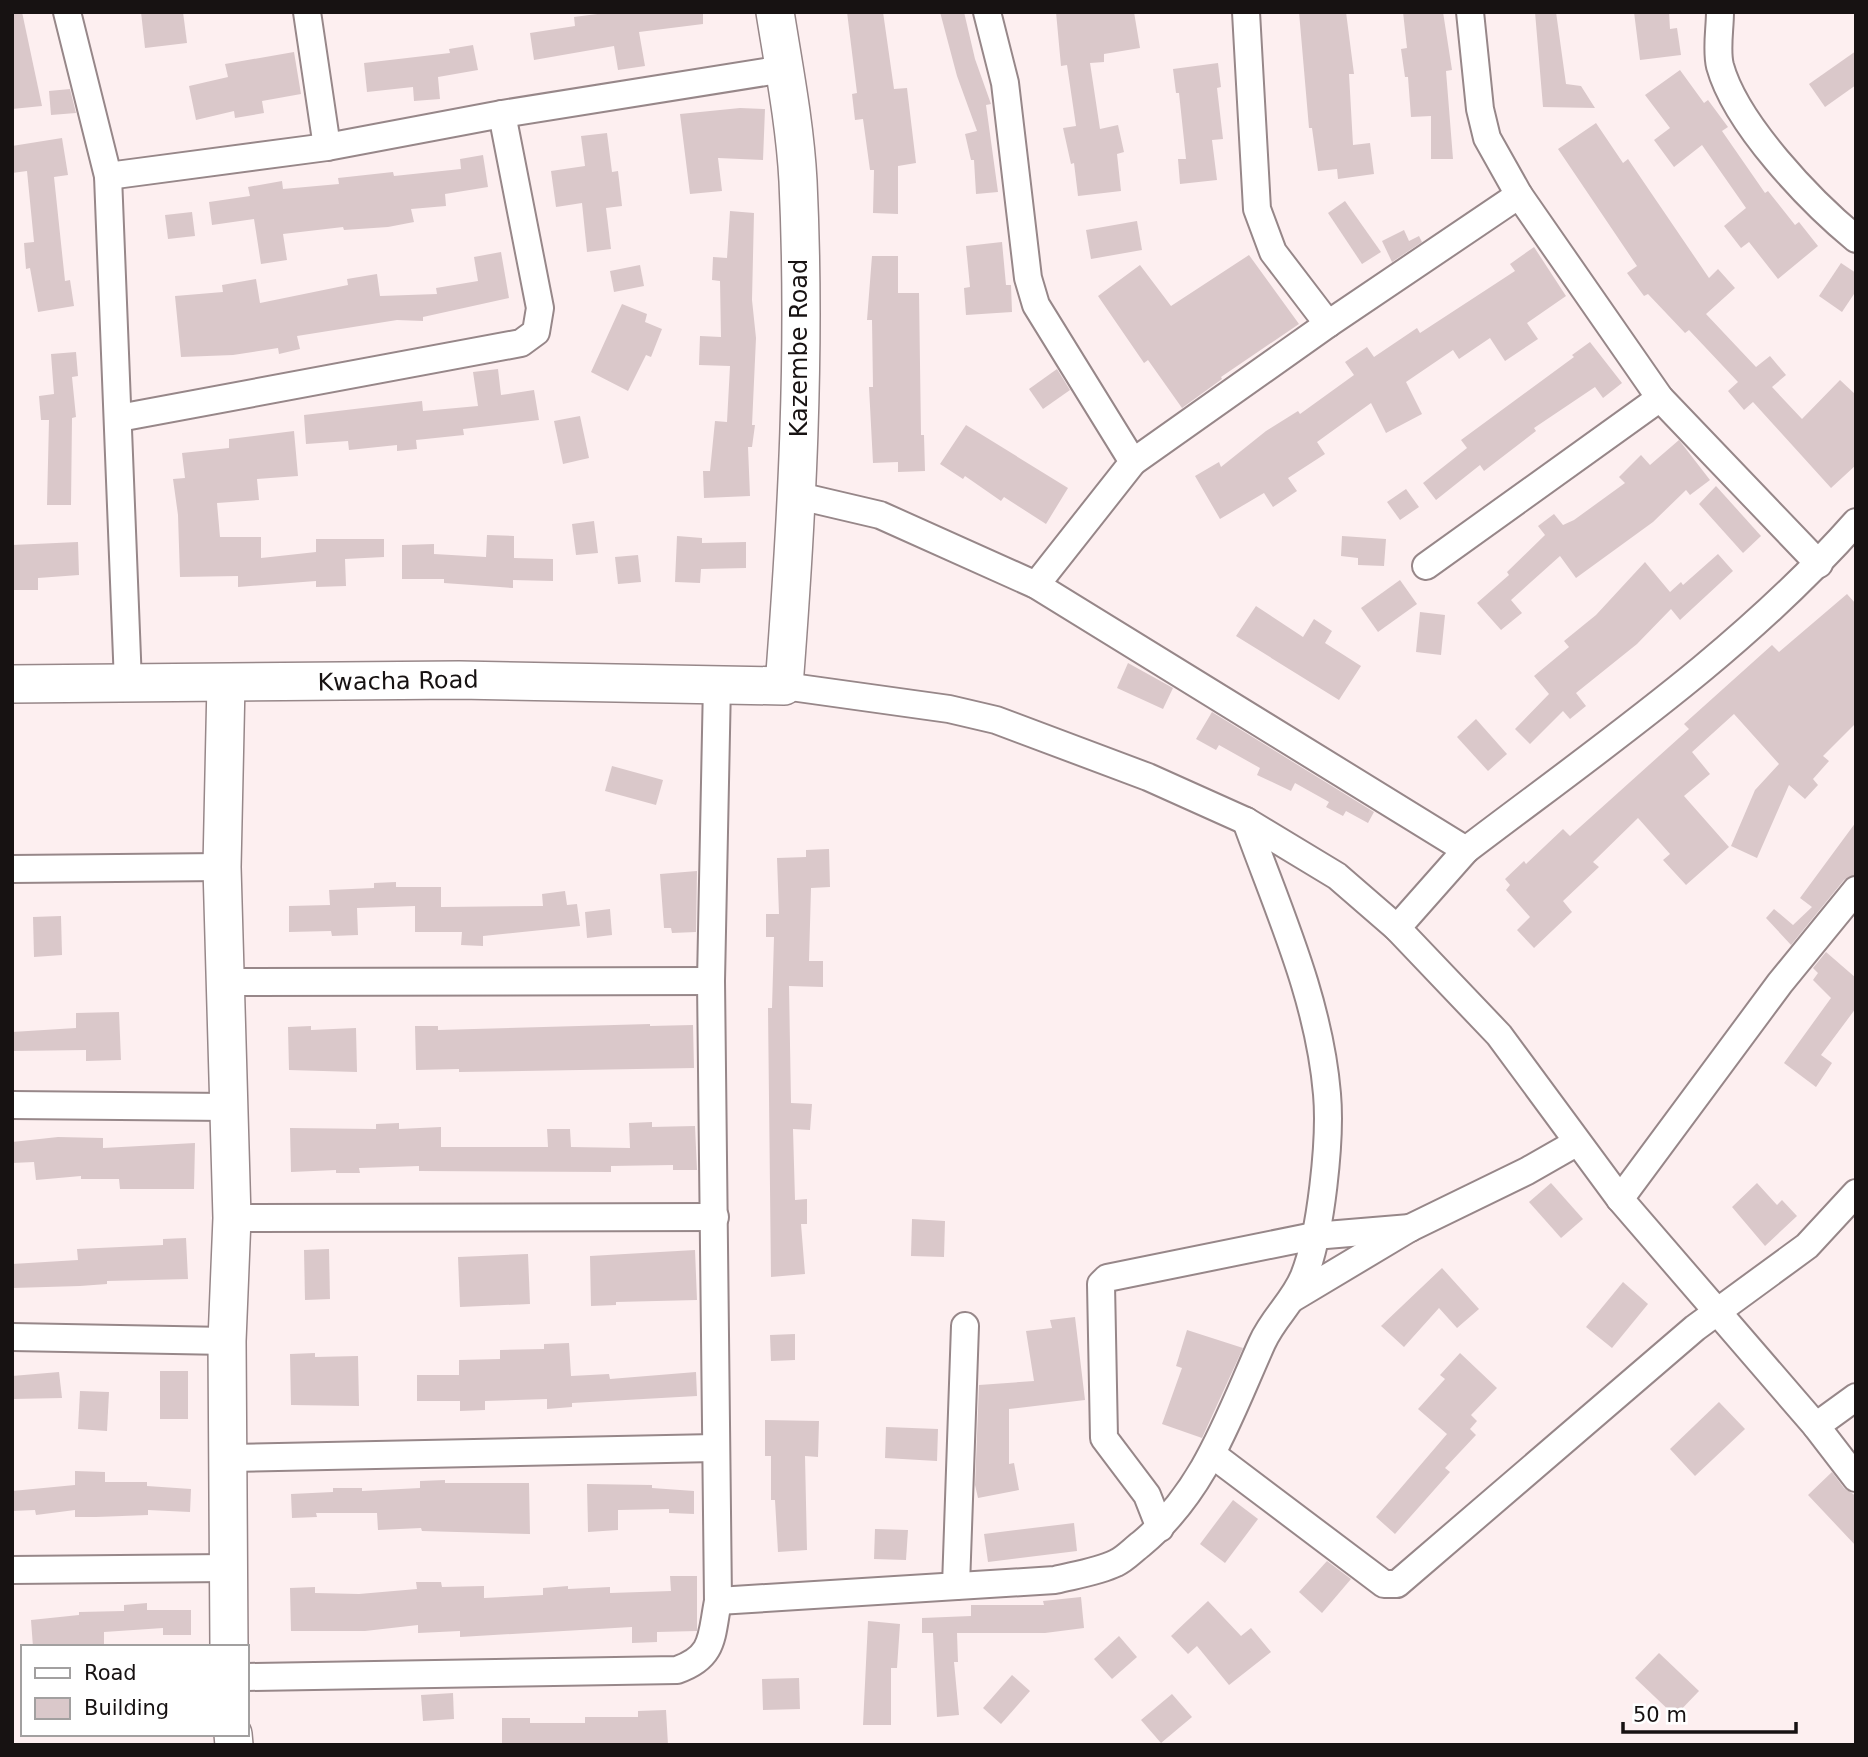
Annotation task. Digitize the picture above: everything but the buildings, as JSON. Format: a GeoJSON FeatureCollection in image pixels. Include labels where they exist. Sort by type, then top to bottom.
{"type":"FeatureCollection","features":[{"type":"Feature","properties":{"kind":"main road","name":"Kazembe Road"},"geometry":{"type":"LineString","coordinates":[[775,12],[797,178],[799,496],[784,685]]}},
{"type":"Feature","properties":{"kind":"main road","name":"Kwacha Road"},"geometry":{"type":"LineString","coordinates":[[12,684],[459,680],[784,685]]}},
{"type":"Feature","properties":{"kind":"main road"},"geometry":{"type":"LineString","coordinates":[[226,683],[222,867],[232,1218],[227,1341],[230,1458],[227,1568],[229,1645]]}},
{"type":"Feature","properties":{"kind":"street"},"geometry":{"type":"LineString","coordinates":[[67,12],[108,176],[128,682]]}},
{"type":"Feature","properties":{"kind":"street"},"geometry":{"type":"LineString","coordinates":[[307,12],[327,147]]}},
{"type":"Feature","properties":{"kind":"street"},"geometry":{"type":"LineString","coordinates":[[986,12],[1005,83],[1028,278],[1036,305],[1133,462]]}},
{"type":"Feature","properties":{"kind":"street"},"geometry":{"type":"LineString","coordinates":[[1246,12],[1257,209],[1273,253],[1328,324]]}},
{"type":"Feature","properties":{"kind":"street"},"geometry":{"type":"LineString","coordinates":[[1469,12],[1480,109],[1487,138],[1519,195],[1660,398],[1819,564]]}},
{"type":"Feature","properties":{"kind":"street"},"geometry":{"type":"LineString","coordinates":[[1720,12],[1720,64],[1730,92],[1780,164],[1821,211],[1856,239]]}},
{"type":"Feature","properties":{"kind":"street"},"geometry":{"type":"LineString","coordinates":[[108,176],[327,147],[502,114],[784,68]]}},
{"type":"Feature","properties":{"kind":"street"},"geometry":{"type":"LineString","coordinates":[[119,418],[521,343],[536,331],[540,308],[502,114]]}},
{"type":"Feature","properties":{"kind":"street"},"geometry":{"type":"LineString","coordinates":[[1036,585],[1133,462],[1328,324],[1519,195]]}},
{"type":"Feature","properties":{"kind":"street"},"geometry":{"type":"LineString","coordinates":[[1426,566],[1660,398]]}},
{"type":"Feature","properties":{"kind":"street"},"geometry":{"type":"LineString","coordinates":[[799,496],[880,515],[1036,585],[1466,850]]}},
{"type":"Feature","properties":{"kind":"street"},"geometry":{"type":"LineString","coordinates":[[1397,928],[1466,850],[1682,686],[1819,564],[1856,522]]}},
{"type":"Feature","properties":{"kind":"street"},"geometry":{"type":"LineString","coordinates":[[248,1677],[677,1670],[697,1663],[709,1648],[718,1601],[711,981],[717,683]]}},
{"type":"Feature","properties":{"kind":"street"},"geometry":{"type":"LineString","coordinates":[[784,685],[949,709],[996,720],[1148,777],[1246,821],[1337,876],[1397,928],[1499,1035],[1576,1143],[1620,1199],[1816,1426],[1856,1478]]}},
{"type":"Feature","properties":{"kind":"street"},"geometry":{"type":"LineString","coordinates":[[718,1601],[1055,1580],[1099,1570],[1119,1562],[1160,1528],[1186,1498],[1213,1455],[1264,1339],[1293,1298],[1305,1275],[1328,1148],[1327,1094],[1313,1005],[1246,821]]}},
{"type":"Feature","properties":{"kind":"street"},"geometry":{"type":"LineString","coordinates":[[12,869],[222,867]]}},
{"type":"Feature","properties":{"kind":"street"},"geometry":{"type":"LineString","coordinates":[[1620,1199],[1780,983],[1856,890]]}},
{"type":"Feature","properties":{"kind":"street"},"geometry":{"type":"LineString","coordinates":[[227,982],[711,981]]}},
{"type":"Feature","properties":{"kind":"street"},"geometry":{"type":"LineString","coordinates":[[12,1105],[228,1107]]}},
{"type":"Feature","properties":{"kind":"street"},"geometry":{"type":"LineString","coordinates":[[1293,1298],[1410,1228],[1527,1171],[1576,1143]]}},
{"type":"Feature","properties":{"kind":"street"},"geometry":{"type":"LineString","coordinates":[[1213,1455],[1391,1586],[1397,1584],[1695,1328],[1807,1245],[1856,1193]]}},
{"type":"Feature","properties":{"kind":"street"},"geometry":{"type":"LineString","coordinates":[[232,1218],[715,1217]]}},
{"type":"Feature","properties":{"kind":"street"},"geometry":{"type":"LineString","coordinates":[[1160,1528],[1147,1495],[1104,1438],[1101,1284],[1107,1278],[1314,1236],[1410,1228]]}},
{"type":"Feature","properties":{"kind":"street"},"geometry":{"type":"LineString","coordinates":[[956,1586],[965,1326]]}},
{"type":"Feature","properties":{"kind":"street"},"geometry":{"type":"LineString","coordinates":[[12,1337],[227,1341]]}},
{"type":"Feature","properties":{"kind":"street"},"geometry":{"type":"LineString","coordinates":[[1816,1426],[1856,1397]]}},
{"type":"Feature","properties":{"kind":"street"},"geometry":{"type":"LineString","coordinates":[[230,1458],[715,1448]]}},
{"type":"Feature","properties":{"kind":"street"},"geometry":{"type":"LineString","coordinates":[[12,1570],[227,1568]]}}]}
